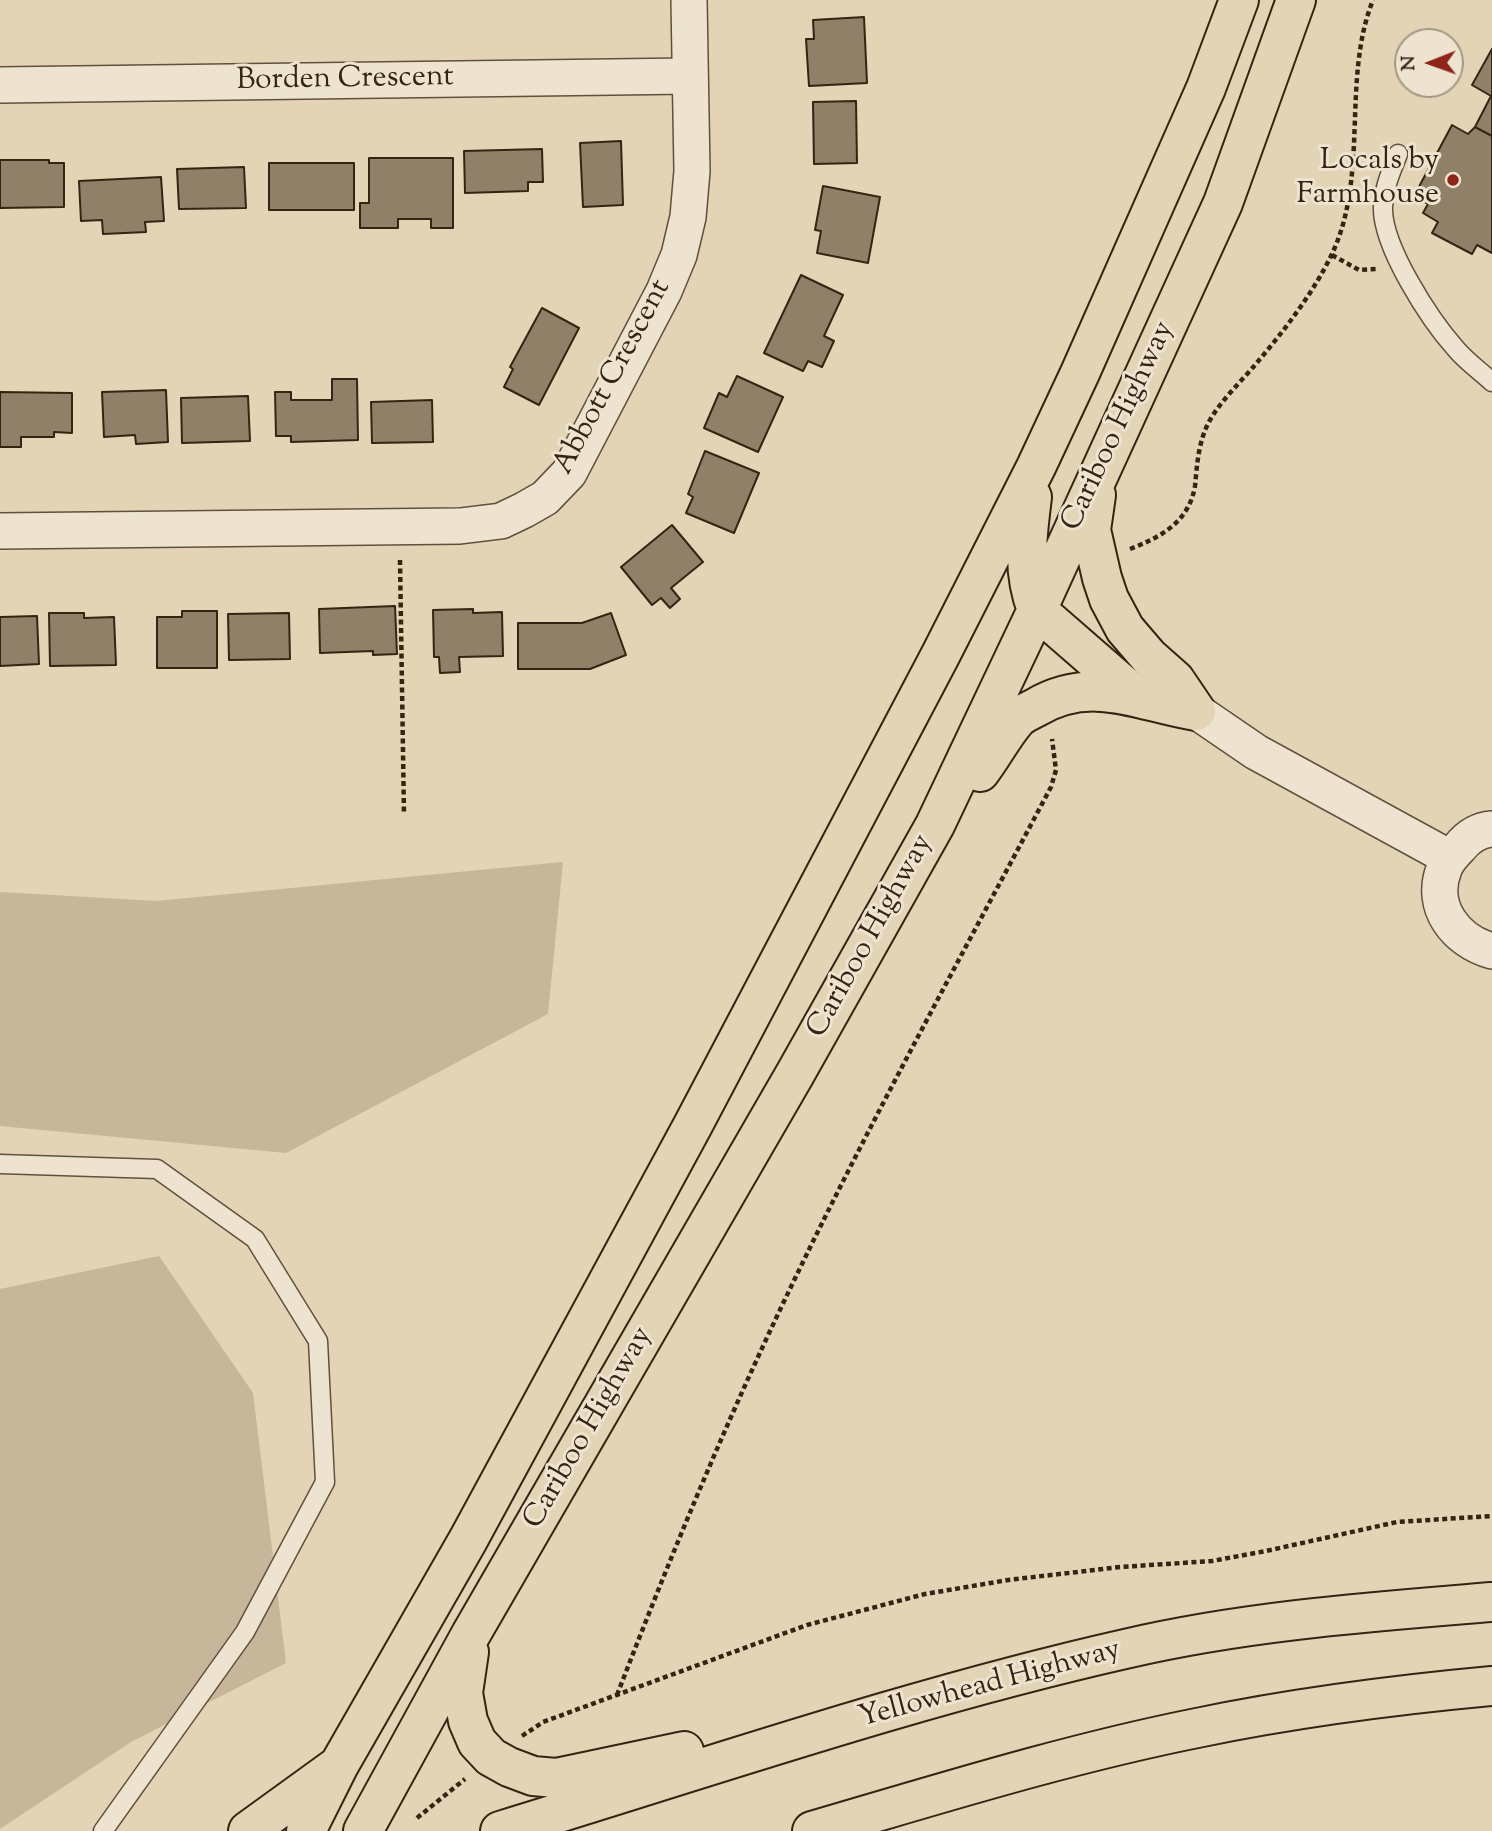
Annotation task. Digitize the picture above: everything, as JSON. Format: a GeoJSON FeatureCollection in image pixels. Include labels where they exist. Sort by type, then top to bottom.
{"type":"FeatureCollection","features":[{"type":"Feature","properties":{"kind":"highway","name":"Cariboo Highway"},"geometry":{"type":"LineString","coordinates":[[306,1831],[340,1765],[468,1540],[693,1125],[941,654],[1036,467],[1206,88],[1239,0]]}},
{"type":"Feature","properties":{"kind":"highway","name":"Cariboo Highway"},"geometry":{"type":"LineString","coordinates":[[363,1831],[471,1634],[795,1074],[935,825],[1037,610],[1223,202],[1296,0]]}},
{"type":"Feature","properties":{"kind":"highway"},"geometry":{"type":"LineString","coordinates":[[1036,467],[1026,549],[1029,585],[1037,610],[1137,696]]}},
{"type":"Feature","properties":{"kind":"highway"},"geometry":{"type":"LineString","coordinates":[[1100,470],[1091,530],[1109,599],[1125,629],[1149,657],[1175,680],[1196,711]]}},
{"type":"Feature","properties":{"kind":"highway"},"geometry":{"type":"LineString","coordinates":[[935,825],[981,772],[1018,718],[1058,696],[1104,690],[1196,711]]}},
{"type":"Feature","properties":{"kind":"highway","name":"Yellowhead Highway"},"geometry":{"type":"LineString","coordinates":[[500,1831],[930,1700],[1127,1648],[1245,1628],[1492,1602]]}},
{"type":"Feature","properties":{"kind":"highway"},"geometry":{"type":"LineString","coordinates":[[471,1634],[463,1693],[468,1721],[477,1741],[491,1758],[533,1776],[556,1779],[930,1700]]}},
{"type":"Feature","properties":{"kind":"highway"},"geometry":{"type":"LineString","coordinates":[[812,1831],[1082,1755],[1197,1728],[1317,1708],[1492,1686]]}},
{"type":"Feature","properties":{"kind":"highway"},"geometry":{"type":"LineString","coordinates":[[248,1831],[340,1765]]}},
{"type":"Feature","properties":{"kind":"street","name":"Abbott Crescent"},"geometry":{"type":"LineString","coordinates":[[0,531],[460,526],[501,521],[545,498],[569,473],[647,327],[678,255],[688,217],[692,171],[690,0]]}},
{"type":"Feature","properties":{"kind":"street","name":"Borden Crescent"},"geometry":{"type":"LineString","coordinates":[[0,85],[689,76]]}},
{"type":"Feature","properties":{"kind":"street"},"geometry":{"type":"LineString","coordinates":[[1196,711],[1256,752],[1450,858]]}},
{"type":"Feature","properties":{"kind":"street"},"geometry":{"type":"LineString","coordinates":[[1492,829],[1468,838],[1450,858],[1440,887],[1442,905],[1461,936],[1476,947],[1492,951]]}},
{"type":"Feature","properties":{"kind":"lane"},"geometry":{"type":"LineString","coordinates":[[1398,155],[1385,185],[1382,209],[1388,237],[1401,266],[1430,316],[1456,350],[1492,382]]}},
{"type":"Feature","properties":{"kind":"lane"},"geometry":{"type":"LineString","coordinates":[[0,1164],[157,1169],[255,1239],[318,1342],[325,1482],[245,1632],[103,1831]]}},
{"type":"Feature","properties":{"kind":"path"},"geometry":{"type":"LineString","coordinates":[[1124,552],[1167,532],[1185,514],[1194,490],[1199,452],[1207,426],[1278,338],[1332,256],[1352,174],[1360,39],[1373,0]]}},
{"type":"Feature","properties":{"kind":"path"},"geometry":{"type":"LineString","coordinates":[[1332,256],[1359,270],[1368,271],[1383,267]]}},
{"type":"Feature","properties":{"kind":"path"},"geometry":{"type":"LineString","coordinates":[[399,527],[404,815]]}},
{"type":"Feature","properties":{"kind":"path"},"geometry":{"type":"LineString","coordinates":[[617,1695],[675,1546],[759,1355],[857,1154],[1051,787],[1056,769],[1049,730]]}},
{"type":"Feature","properties":{"kind":"path"},"geometry":{"type":"LineString","coordinates":[[416,1818],[491,1758],[543,1722],[807,1625],[925,1594],[1033,1577],[1121,1567],[1212,1561],[1396,1522],[1492,1516]]}},
{"type":"Feature","properties":{"kind":"shaded area"},"geometry":{"type":"Polygon","coordinates":[[[563,862],[548,1014],[286,1153],[0,1126],[0,892],[156,901],[563,862]]]}},
{"type":"Feature","properties":{"kind":"shaded area"},"geometry":{"type":"Polygon","coordinates":[[[159,1256],[253,1393],[286,1663],[131,1742],[0,1829],[0,1289],[159,1256]]]}},
{"type":"Feature","properties":{"kind":"building"},"geometry":{"type":"Polygon","coordinates":[[[864,17],[867,83],[809,86],[806,39],[814,39],[813,20],[864,17]]]}},
{"type":"Feature","properties":{"kind":"building"},"geometry":{"type":"Polygon","coordinates":[[[1492,49],[1492,136],[1475,127],[1491,96],[1472,85],[1492,49]]]}},
{"type":"Feature","properties":{"kind":"building"},"geometry":{"type":"Polygon","coordinates":[[[856,101],[857,163],[814,164],[813,102],[856,101]]]}},
{"type":"Feature","properties":{"kind":"building"},"geometry":{"type":"Polygon","coordinates":[[[1452,125],[1468,134],[1475,127],[1492,136],[1492,253],[1477,245],[1472,254],[1432,233],[1438,222],[1423,213],[1428,204],[1414,196],[1452,125]]]}},
{"type":"Feature","properties":{"kind":"building"},"geometry":{"type":"Polygon","coordinates":[[[621,141],[623,205],[583,207],[580,143],[621,141]]]}},
{"type":"Feature","properties":{"kind":"building"},"geometry":{"type":"Polygon","coordinates":[[[542,149],[543,182],[528,182],[528,191],[465,193],[464,151],[542,149]]]}},
{"type":"Feature","properties":{"kind":"building"},"geometry":{"type":"Polygon","coordinates":[[[369,158],[453,158],[453,228],[431,228],[431,219],[398,219],[398,228],[360,228],[360,203],[369,203],[369,158]]]}},
{"type":"Feature","properties":{"kind":"building"},"geometry":{"type":"Polygon","coordinates":[[[0,160],[49,160],[49,163],[64,163],[64,207],[0,208],[0,160]]]}},
{"type":"Feature","properties":{"kind":"building"},"geometry":{"type":"Polygon","coordinates":[[[269,163],[354,163],[354,210],[269,210],[269,163]]]}},
{"type":"Feature","properties":{"kind":"building"},"geometry":{"type":"Polygon","coordinates":[[[244,167],[246,208],[179,209],[177,169],[244,167]]]}},
{"type":"Feature","properties":{"kind":"building"},"geometry":{"type":"Polygon","coordinates":[[[161,177],[164,221],[145,222],[146,232],[103,234],[102,220],[81,221],[79,181],[161,177]]]}},
{"type":"Feature","properties":{"kind":"building"},"geometry":{"type":"Polygon","coordinates":[[[823,186],[880,197],[868,263],[817,253],[821,231],[815,230],[823,186]]]}},
{"type":"Feature","properties":{"kind":"building"},"geometry":{"type":"Polygon","coordinates":[[[801,275],[843,295],[824,336],[834,341],[822,367],[808,361],[803,371],[764,353],[801,275]]]}},
{"type":"Feature","properties":{"kind":"building"},"geometry":{"type":"Polygon","coordinates":[[[542,308],[579,328],[539,405],[504,387],[513,369],[510,367],[542,308]]]}},
{"type":"Feature","properties":{"kind":"building"},"geometry":{"type":"Polygon","coordinates":[[[737,376],[783,397],[758,452],[704,428],[719,393],[727,397],[737,376]]]}},
{"type":"Feature","properties":{"kind":"building"},"geometry":{"type":"Polygon","coordinates":[[[332,379],[357,379],[358,440],[291,442],[291,436],[276,436],[275,392],[291,392],[291,400],[332,400],[332,379]]]}},
{"type":"Feature","properties":{"kind":"building"},"geometry":{"type":"Polygon","coordinates":[[[166,390],[168,442],[136,444],[135,435],[104,437],[102,392],[166,390]]]}},
{"type":"Feature","properties":{"kind":"building"},"geometry":{"type":"Polygon","coordinates":[[[0,392],[72,393],[72,433],[54,432],[54,437],[21,437],[21,447],[0,447],[0,392]]]}},
{"type":"Feature","properties":{"kind":"building"},"geometry":{"type":"Polygon","coordinates":[[[248,396],[250,441],[182,443],[181,398],[248,396]]]}},
{"type":"Feature","properties":{"kind":"building"},"geometry":{"type":"Polygon","coordinates":[[[432,400],[433,442],[372,443],[371,402],[432,400]]]}},
{"type":"Feature","properties":{"kind":"building"},"geometry":{"type":"Polygon","coordinates":[[[705,451],[759,473],[734,533],[686,513],[693,497],[688,494],[705,451]]]}},
{"type":"Feature","properties":{"kind":"building"},"geometry":{"type":"Polygon","coordinates":[[[672,525],[703,562],[671,588],[680,599],[670,608],[661,598],[652,605],[621,567],[672,525]]]}},
{"type":"Feature","properties":{"kind":"building"},"geometry":{"type":"Polygon","coordinates":[[[395,606],[397,654],[373,655],[373,651],[320,653],[319,609],[395,606]]]}},
{"type":"Feature","properties":{"kind":"building"},"geometry":{"type":"Polygon","coordinates":[[[473,609],[473,613],[502,612],[503,656],[459,657],[460,672],[440,673],[439,657],[434,657],[433,610],[473,609]]]}},
{"type":"Feature","properties":{"kind":"building"},"geometry":{"type":"Polygon","coordinates":[[[182,611],[217,611],[217,668],[157,668],[157,617],[182,617],[182,611]]]}},
{"type":"Feature","properties":{"kind":"building"},"geometry":{"type":"Polygon","coordinates":[[[49,613],[84,613],[84,618],[114,617],[116,665],[50,666],[49,613]]]}},
{"type":"Feature","properties":{"kind":"building"},"geometry":{"type":"Polygon","coordinates":[[[289,613],[290,659],[229,660],[228,614],[289,613]]]}},
{"type":"Feature","properties":{"kind":"building"},"geometry":{"type":"Polygon","coordinates":[[[611,613],[626,655],[590,669],[518,669],[518,623],[582,623],[611,613]]]}},
{"type":"Feature","properties":{"kind":"building"},"geometry":{"type":"Polygon","coordinates":[[[37,616],[39,664],[0,666],[0,617],[37,616]]]}},
{"type":"Feature","properties":{"kind":"place","name":"Locals by Farmhouse"},"geometry":{"type":"Point","coordinates":[1453,180]}}]}
